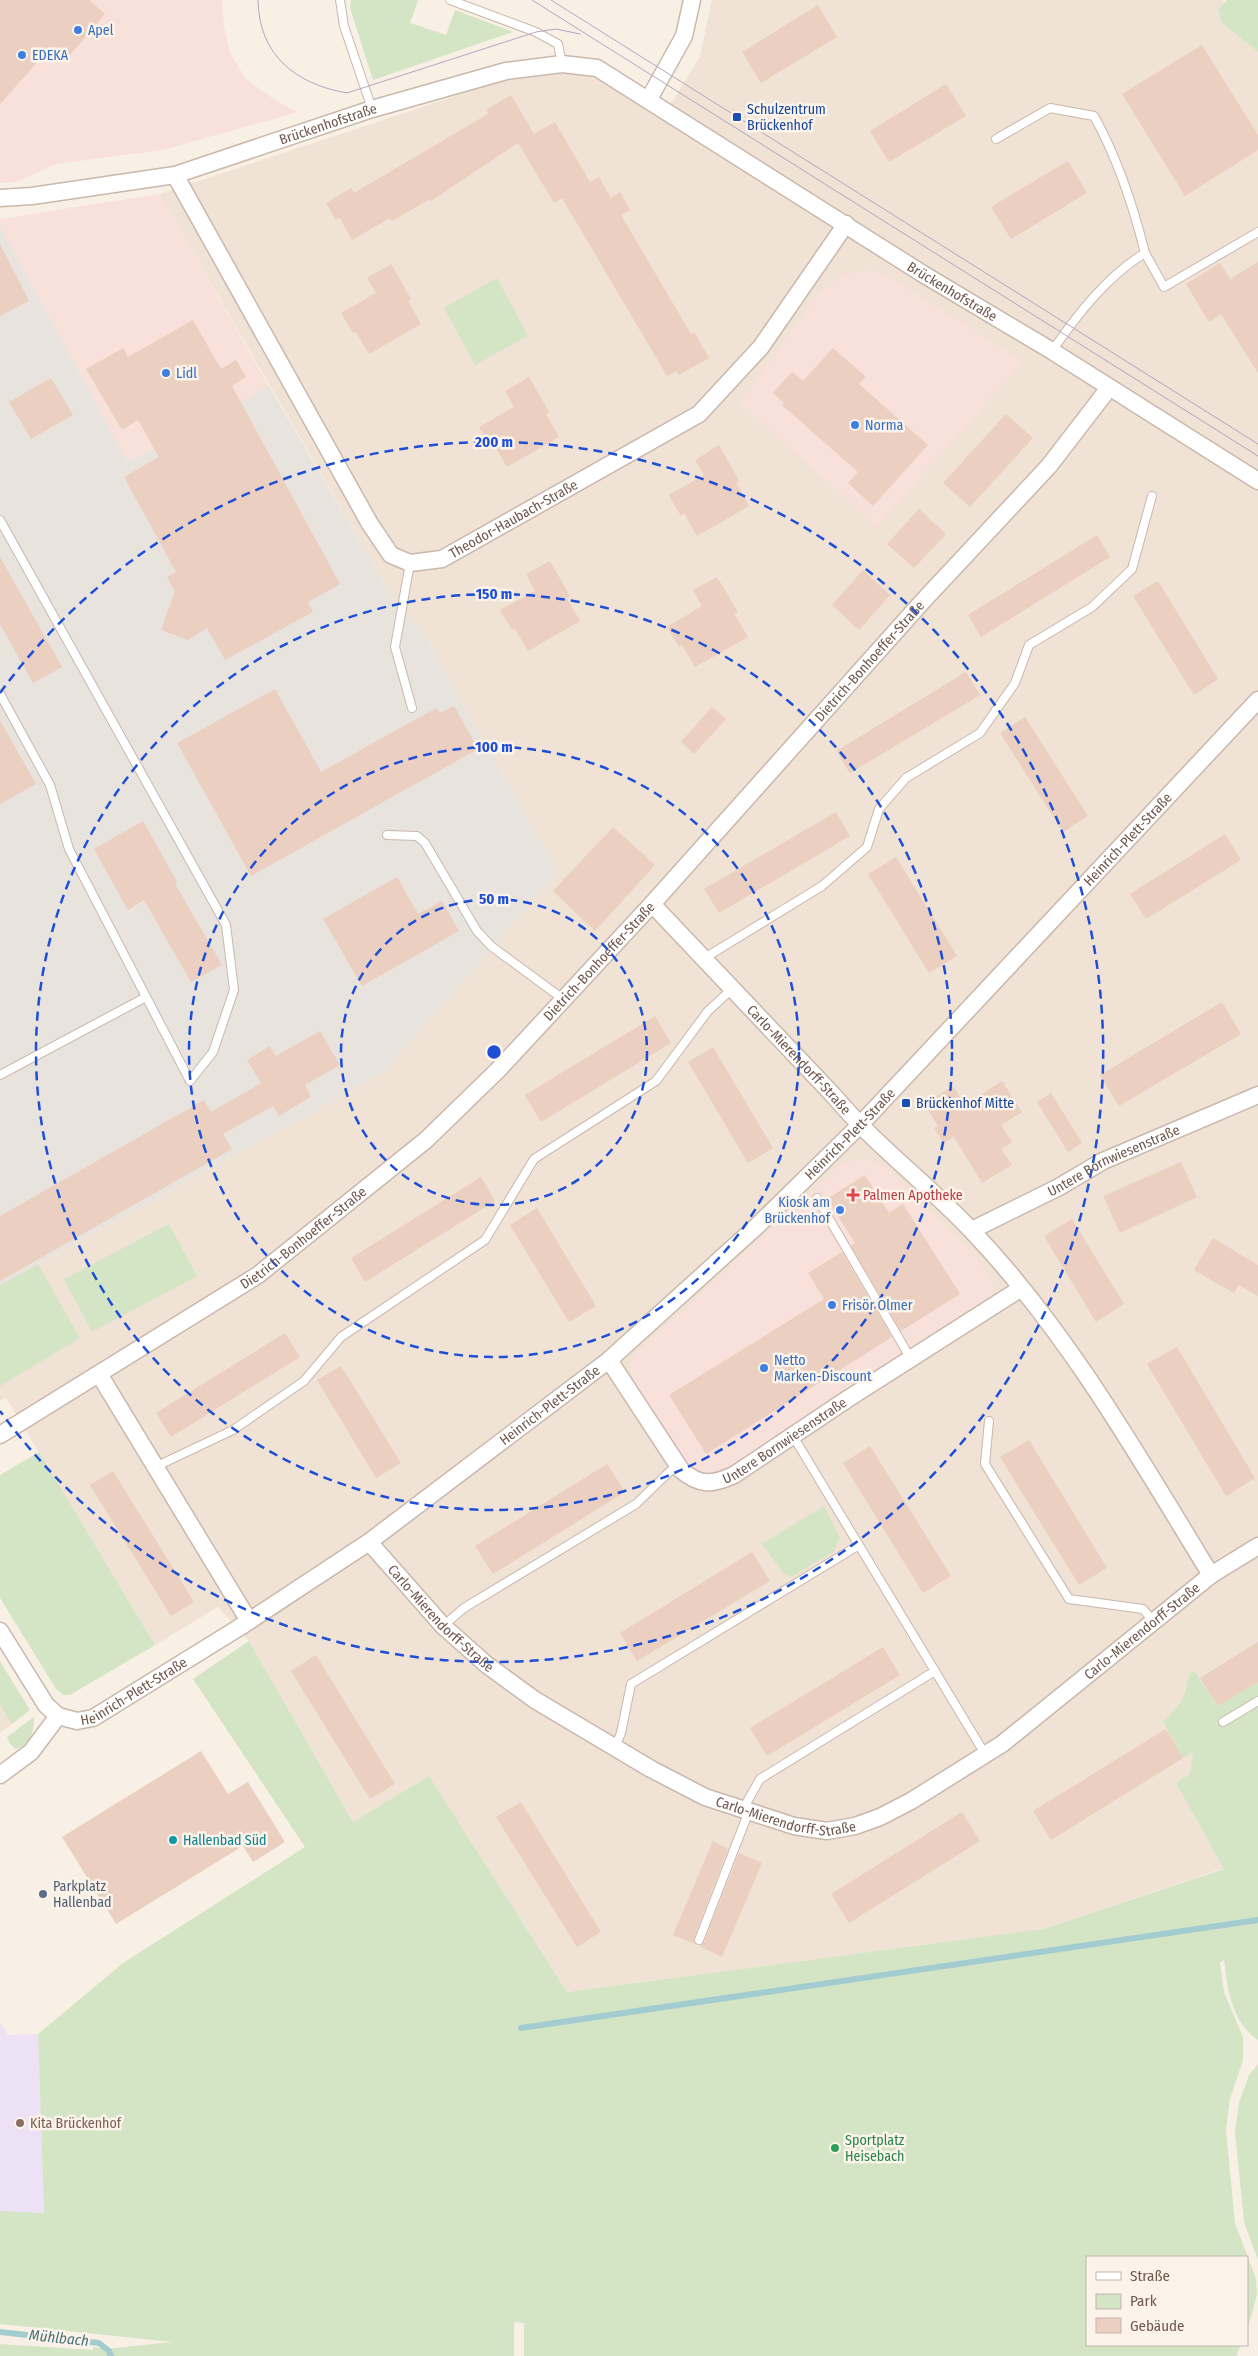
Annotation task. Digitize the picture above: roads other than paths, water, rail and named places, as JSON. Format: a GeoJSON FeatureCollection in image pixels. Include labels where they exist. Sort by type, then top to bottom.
{"type":"FeatureCollection","features":[{"type":"Feature","properties":{"kind":"street"},"geometry":{"type":"LineString","coordinates":[[649,99],[684,36],[692,0]]}},
{"type":"Feature","properties":{"kind":"street","name":"Brückenhofstraße"},"geometry":{"type":"LineString","coordinates":[[0,198],[32,196],[175,175],[372,109],[506,71],[562,64],[598,68],[923,274],[1052,351],[1258,481]]}},
{"type":"Feature","properties":{"kind":"street"},"geometry":{"type":"LineString","coordinates":[[175,175],[370,524],[392,555],[410,563]]}},
{"type":"Feature","properties":{"kind":"street","name":"Theodor-Haubach-Straße"},"geometry":{"type":"LineString","coordinates":[[410,563],[442,559],[699,414],[761,347],[846,224]]}},
{"type":"Feature","properties":{"kind":"street","name":"Dietrich-Bonhoeffer-Straße"},"geometry":{"type":"LineString","coordinates":[[0,1435],[258,1275],[333,1217],[426,1140],[498,1070],[652,904],[918,607],[1049,466],[1109,388]]}},
{"type":"Feature","properties":{"kind":"street","name":"Heinrich-Plett-Straße"},"geometry":{"type":"LineString","coordinates":[[0,1775],[31,1752],[58,1716],[77,1721],[93,1718],[249,1621],[369,1542],[609,1360],[758,1225],[859,1126],[1258,700]]}},
{"type":"Feature","properties":{"kind":"street","name":"Carlo-Mierendorff-Straße"},"geometry":{"type":"LineString","coordinates":[[652,904],[834,1096],[859,1126],[972,1230],[1076,1361],[1211,1574]]}},
{"type":"Feature","properties":{"kind":"street","name":"Untere Bornwiesenstraße"},"geometry":{"type":"LineString","coordinates":[[972,1230],[1060,1187],[1103,1161],[1258,1095]]}},
{"type":"Feature","properties":{"kind":"street","name":"Untere Bornwiesenstraße"},"geometry":{"type":"LineString","coordinates":[[609,1360],[678,1466],[693,1480],[717,1482],[734,1475],[1020,1289]]}},
{"type":"Feature","properties":{"kind":"street"},"geometry":{"type":"LineString","coordinates":[[99,1374],[249,1621]]}},
{"type":"Feature","properties":{"kind":"street","name":"Carlo-Mierendorff-Straße"},"geometry":{"type":"LineString","coordinates":[[369,1542],[387,1565],[443,1626],[487,1665],[535,1700],[651,1769],[705,1797],[794,1826],[827,1831],[855,1826],[880,1817],[911,1801],[985,1754],[1041,1714],[1211,1574],[1258,1546]]}},
{"type":"Feature","properties":{"kind":"street"},"geometry":{"type":"LineString","coordinates":[[0,1631],[46,1705],[58,1716]]}},
{"type":"Feature","properties":{"kind":"lane"},"geometry":{"type":"LineString","coordinates":[[340,0],[344,26],[372,109]]}},
{"type":"Feature","properties":{"kind":"lane"},"geometry":{"type":"LineString","coordinates":[[450,0],[536,32],[558,44],[562,64]]}},
{"type":"Feature","properties":{"kind":"lane"},"geometry":{"type":"LineString","coordinates":[[996,139],[1050,108],[1094,116],[1120,170],[1144,252],[1164,287],[1258,232]]}},
{"type":"Feature","properties":{"kind":"lane"},"geometry":{"type":"LineString","coordinates":[[1052,351],[1084,307],[1131,261],[1144,252]]}},
{"type":"Feature","properties":{"kind":"lane"},"geometry":{"type":"LineString","coordinates":[[703,958],[822,886],[867,847],[879,809],[906,778],[980,733],[1015,683],[1029,645],[1092,607],[1132,569],[1152,496]]}},
{"type":"Feature","properties":{"kind":"lane"},"geometry":{"type":"LineString","coordinates":[[0,520],[226,925],[234,990],[213,1052],[190,1080],[69,849],[50,785],[0,694]]}},
{"type":"Feature","properties":{"kind":"lane"},"geometry":{"type":"LineString","coordinates":[[410,563],[395,647],[412,708]]}},
{"type":"Feature","properties":{"kind":"lane"},"geometry":{"type":"LineString","coordinates":[[387,835],[417,836],[424,843],[477,931],[486,941],[563,999]]}},
{"type":"Feature","properties":{"kind":"lane"},"geometry":{"type":"LineString","coordinates":[[155,1467],[233,1430],[304,1381],[341,1336],[485,1240],[534,1159],[656,1080],[708,1010],[732,989]]}},
{"type":"Feature","properties":{"kind":"lane"},"geometry":{"type":"LineString","coordinates":[[0,1075],[146,997]]}},
{"type":"Feature","properties":{"kind":"lane"},"geometry":{"type":"LineString","coordinates":[[817,1198],[911,1360]]}},
{"type":"Feature","properties":{"kind":"lane"},"geometry":{"type":"LineString","coordinates":[[989,1421],[984,1464],[1070,1600],[1143,1609],[1154,1622]]}},
{"type":"Feature","properties":{"kind":"lane"},"geometry":{"type":"LineString","coordinates":[[793,1436],[985,1754]]}},
{"type":"Feature","properties":{"kind":"lane"},"geometry":{"type":"LineString","coordinates":[[443,1626],[464,1608],[636,1504],[669,1472],[678,1466]]}},
{"type":"Feature","properties":{"kind":"lane"},"geometry":{"type":"LineString","coordinates":[[615,1747],[621,1733],[631,1684],[859,1545]]}},
{"type":"Feature","properties":{"kind":"lane"},"geometry":{"type":"LineString","coordinates":[[699,1940],[746,1810],[760,1780],[935,1670]]}},
{"type":"Feature","properties":{"kind":"lane"},"geometry":{"type":"LineString","coordinates":[[1223,1722],[1258,1701]]}},
{"type":"Feature","properties":{"kind":"waterway"},"geometry":{"type":"LineString","coordinates":[[521,2028],[1258,1920]]}},
{"type":"Feature","properties":{"kind":"waterway","name":"Mühlbach"},"geometry":{"type":"LineString","coordinates":[[0,2332],[99,2343],[109,2351],[111,2356]]}},
{"type":"Feature","properties":{"kind":"tram line"},"geometry":{"type":"LineString","coordinates":[[258,0],[260,20],[265,37],[273,52],[284,64],[312,83],[347,93],[536,32],[556,29],[580,34]]}},
{"type":"Feature","properties":{"kind":"tram line"},"geometry":{"type":"LineString","coordinates":[[532,0],[1258,456]]}},
{"type":"Feature","properties":{"kind":"tram line"},"geometry":{"type":"LineString","coordinates":[[551,0],[1258,444]]}},
{"type":"Feature","properties":{"kind":"place","name":"Apel"},"geometry":{"type":"Point","coordinates":[78,30]}},
{"type":"Feature","properties":{"kind":"place","name":"EDEKA"},"geometry":{"type":"Point","coordinates":[22,55]}},
{"type":"Feature","properties":{"kind":"place","name":"Schulzentrum Brückenhof"},"geometry":{"type":"Point","coordinates":[737,117]}},
{"type":"Feature","properties":{"kind":"place","name":"Lidl"},"geometry":{"type":"Point","coordinates":[166,373]}},
{"type":"Feature","properties":{"kind":"place","name":"Norma"},"geometry":{"type":"Point","coordinates":[855,425]}},
{"type":"Feature","properties":{"kind":"place","name":"Brückenhof Mitte"},"geometry":{"type":"Point","coordinates":[906,1103]}},
{"type":"Feature","properties":{"kind":"place","name":"Palmen Apotheke"},"geometry":{"type":"Point","coordinates":[853,1195]}},
{"type":"Feature","properties":{"kind":"place","name":"Kiosk am Brückenhof"},"geometry":{"type":"Point","coordinates":[840,1210]}},
{"type":"Feature","properties":{"kind":"place","name":"Frisör Olmer"},"geometry":{"type":"Point","coordinates":[832,1305]}},
{"type":"Feature","properties":{"kind":"place","name":"Netto Marken-Discount"},"geometry":{"type":"Point","coordinates":[764,1368]}},
{"type":"Feature","properties":{"kind":"place","name":"Hallenbad Süd"},"geometry":{"type":"Point","coordinates":[173,1840]}},
{"type":"Feature","properties":{"kind":"place","name":"Parkplatz Hallenbad"},"geometry":{"type":"Point","coordinates":[43,1894]}},
{"type":"Feature","properties":{"kind":"place","name":"Kita Brückenhof"},"geometry":{"type":"Point","coordinates":[20,2123]}},
{"type":"Feature","properties":{"kind":"place","name":"Sportplatz Heisebach"},"geometry":{"type":"Point","coordinates":[835,2148]}}]}
